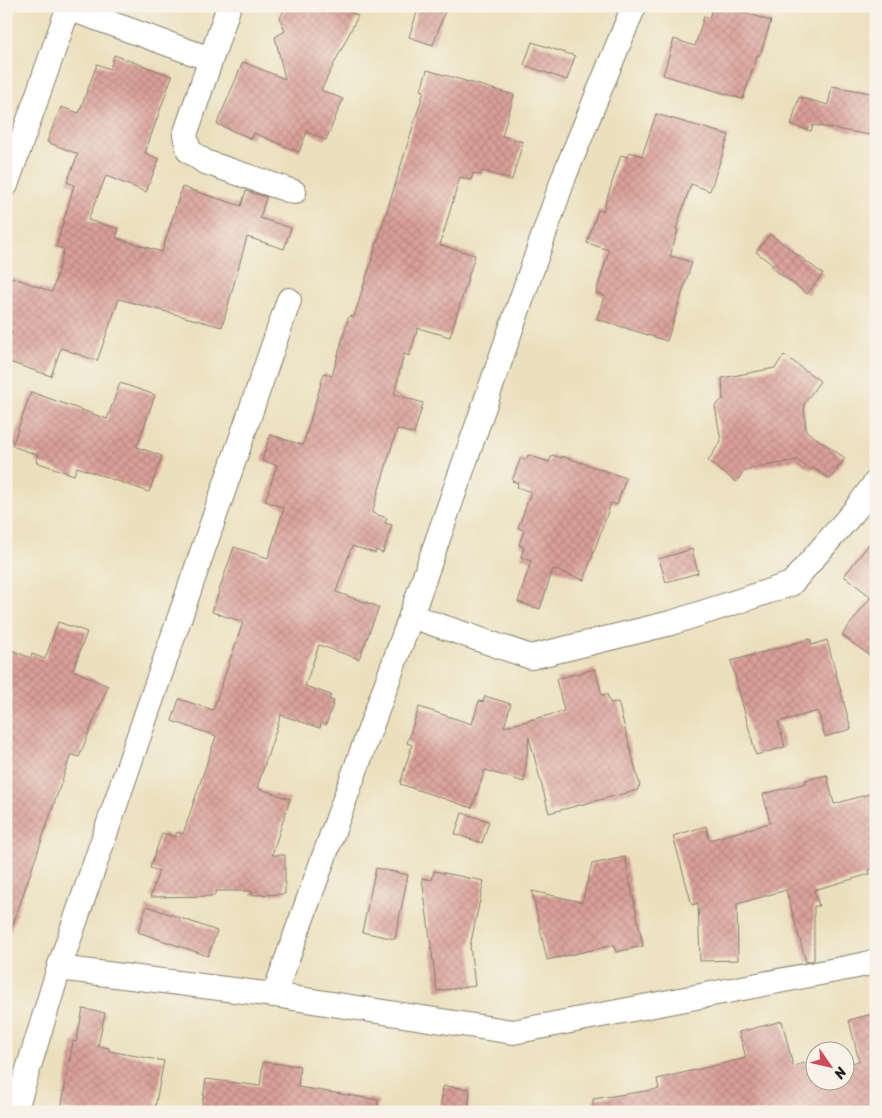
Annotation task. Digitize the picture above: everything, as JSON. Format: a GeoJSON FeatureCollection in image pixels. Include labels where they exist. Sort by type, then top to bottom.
{"type":"FeatureCollection","features":[{"type":"Feature","properties":{"kind":"street"},"geometry":{"type":"LineString","coordinates":[[229,6],[185,135],[189,152],[205,162],[294,192]]}},
{"type":"Feature","properties":{"kind":"street"},"geometry":{"type":"LineString","coordinates":[[274,995],[411,616],[566,174],[634,6]]}},
{"type":"Feature","properties":{"kind":"street"},"geometry":{"type":"LineString","coordinates":[[6,185],[68,7],[210,59]]}},
{"type":"Feature","properties":{"kind":"street"},"geometry":{"type":"LineString","coordinates":[[15,1112],[59,968],[289,300]]}},
{"type":"Feature","properties":{"kind":"street"},"geometry":{"type":"LineString","coordinates":[[411,616],[531,657],[671,623],[791,584],[856,509],[876,482]]}},
{"type":"Feature","properties":{"kind":"street"},"geometry":{"type":"LineString","coordinates":[[59,968],[274,995],[513,1032],[876,961]]}},
{"type":"Feature","properties":{"kind":"building"},"geometry":{"type":"Polygon","coordinates":[[[286,6],[338,6],[358,16],[321,90],[343,99],[326,140],[307,132],[299,152],[254,133],[252,139],[217,124],[243,62],[285,79],[275,37],[285,31],[280,18],[286,6]]]}},
{"type":"Feature","properties":{"kind":"building"},"geometry":{"type":"Polygon","coordinates":[[[419,6],[447,6],[433,45],[409,37],[419,6]]]}},
{"type":"Feature","properties":{"kind":"building"},"geometry":{"type":"Polygon","coordinates":[[[713,6],[724,6],[771,21],[760,55],[757,55],[743,99],[663,75],[674,39],[695,46],[704,16],[709,18],[713,6]]]}},
{"type":"Feature","properties":{"kind":"building"},"geometry":{"type":"Polygon","coordinates":[[[532,42],[575,56],[567,80],[524,65],[532,42]]]}},
{"type":"Feature","properties":{"kind":"building"},"geometry":{"type":"Polygon","coordinates":[[[114,55],[172,76],[145,153],[159,159],[146,192],[106,176],[88,220],[119,229],[116,238],[162,252],[182,187],[241,206],[246,191],[266,197],[260,218],[291,228],[284,249],[247,237],[222,327],[119,299],[97,361],[61,348],[51,376],[6,361],[6,347],[12,331],[6,329],[6,294],[12,277],[52,292],[64,249],[56,247],[74,185],[67,182],[78,154],[47,142],[61,107],[79,113],[97,64],[110,69],[114,55]]]}},
{"type":"Feature","properties":{"kind":"building"},"geometry":{"type":"Polygon","coordinates":[[[427,70],[514,95],[502,136],[523,142],[512,180],[483,171],[481,175],[473,173],[471,180],[460,177],[440,245],[475,255],[450,337],[418,328],[409,356],[404,354],[394,394],[423,403],[414,434],[397,429],[372,513],[387,518],[385,523],[392,525],[383,553],[376,550],[375,553],[352,546],[336,592],[379,607],[359,659],[319,645],[305,686],[331,695],[329,699],[334,701],[326,725],[321,723],[320,728],[281,715],[257,788],[290,799],[272,855],[285,855],[285,894],[252,895],[252,891],[216,891],[214,896],[150,897],[159,871],[150,868],[162,833],[175,837],[177,832],[183,834],[216,736],[172,721],[179,699],[213,710],[243,622],[212,612],[234,547],[268,558],[284,508],[265,501],[277,465],[262,461],[270,435],[303,445],[324,373],[332,376],[349,316],[354,317],[424,91],[421,90],[427,70]]]}},
{"type":"Feature","properties":{"kind":"building"},"geometry":{"type":"Polygon","coordinates":[[[832,86],[876,94],[876,136],[813,125],[811,131],[791,125],[799,97],[828,105],[832,86]]]}},
{"type":"Feature","properties":{"kind":"building"},"geometry":{"type":"Polygon","coordinates":[[[656,114],[729,135],[710,191],[691,184],[676,229],[678,230],[670,256],[692,262],[667,341],[597,319],[604,296],[596,293],[609,250],[587,243],[598,210],[603,211],[621,155],[627,157],[629,152],[642,156],[656,114]]]}},
{"type":"Feature","properties":{"kind":"building"},"geometry":{"type":"Polygon","coordinates":[[[770,234],[823,274],[807,294],[771,267],[773,265],[756,252],[770,234]]]}},
{"type":"Feature","properties":{"kind":"building"},"geometry":{"type":"Polygon","coordinates":[[[784,355],[820,381],[804,404],[806,431],[845,458],[830,479],[813,468],[811,470],[797,460],[745,470],[736,482],[708,461],[721,441],[715,406],[723,399],[722,378],[775,368],[784,355]]]}},
{"type":"Feature","properties":{"kind":"building"},"geometry":{"type":"Polygon","coordinates":[[[120,383],[155,395],[137,447],[162,456],[149,492],[77,467],[74,475],[36,462],[38,455],[12,446],[31,392],[107,419],[120,383]]]}},
{"type":"Feature","properties":{"kind":"building"},"geometry":{"type":"Polygon","coordinates":[[[528,455],[549,462],[552,455],[562,458],[562,456],[626,478],[617,505],[611,503],[584,580],[553,569],[540,609],[518,602],[531,561],[521,557],[524,547],[519,545],[524,530],[518,528],[531,492],[517,487],[518,483],[512,481],[521,457],[526,460],[528,455]]]}},
{"type":"Feature","properties":{"kind":"building"},"geometry":{"type":"Polygon","coordinates":[[[876,535],[876,660],[842,635],[871,597],[844,576],[876,535]]]}},
{"type":"Feature","properties":{"kind":"building"},"geometry":{"type":"Polygon","coordinates":[[[692,549],[698,573],[666,582],[659,559],[692,549]]]}},
{"type":"Feature","properties":{"kind":"building"},"geometry":{"type":"Polygon","coordinates":[[[58,622],[87,632],[73,670],[108,686],[79,757],[71,754],[9,936],[6,935],[6,648],[31,658],[32,654],[45,659],[58,622]]]}},
{"type":"Feature","properties":{"kind":"building"},"geometry":{"type":"Polygon","coordinates":[[[810,639],[812,645],[827,640],[851,729],[825,737],[818,711],[778,722],[785,747],[756,755],[731,661],[810,639]]]}},
{"type":"Feature","properties":{"kind":"building"},"geometry":{"type":"Polygon","coordinates":[[[595,669],[602,695],[607,694],[610,703],[618,702],[640,786],[638,790],[549,813],[529,737],[524,782],[485,770],[472,808],[400,784],[412,745],[407,743],[419,707],[472,724],[479,701],[483,702],[485,696],[511,704],[504,727],[564,711],[556,679],[595,669]]]}},
{"type":"Feature","properties":{"kind":"building"},"geometry":{"type":"Polygon","coordinates":[[[827,775],[834,804],[876,792],[876,868],[869,870],[870,874],[814,890],[819,906],[814,906],[814,960],[806,962],[786,890],[737,904],[738,960],[700,961],[698,903],[692,905],[673,836],[706,826],[709,840],[770,823],[763,794],[806,783],[805,780],[827,775]]]}},
{"type":"Feature","properties":{"kind":"building"},"geometry":{"type":"Polygon","coordinates":[[[462,813],[489,821],[482,843],[455,834],[462,813]]]}},
{"type":"Feature","properties":{"kind":"building"},"geometry":{"type":"Polygon","coordinates":[[[625,857],[643,946],[616,952],[614,945],[547,960],[532,891],[582,902],[592,864],[625,857]]]}},
{"type":"Feature","properties":{"kind":"building"},"geometry":{"type":"Polygon","coordinates":[[[376,868],[408,875],[395,939],[362,932],[376,868]]]}},
{"type":"Feature","properties":{"kind":"building"},"geometry":{"type":"Polygon","coordinates":[[[434,871],[484,881],[470,946],[475,986],[437,991],[422,878],[432,880],[434,871]]]}},
{"type":"Feature","properties":{"kind":"building"},"geometry":{"type":"Polygon","coordinates":[[[147,906],[217,931],[208,956],[138,932],[147,906]]]}},
{"type":"Feature","properties":{"kind":"building"},"geometry":{"type":"Polygon","coordinates":[[[83,1009],[105,1013],[98,1046],[109,1048],[109,1051],[164,1061],[154,1112],[81,1112],[61,1109],[73,1041],[76,1042],[83,1009]]]}},
{"type":"Feature","properties":{"kind":"building"},"geometry":{"type":"Polygon","coordinates":[[[876,1013],[876,1112],[593,1112],[593,1099],[659,1089],[657,1079],[746,1058],[739,1032],[782,1021],[793,1066],[804,1063],[804,1090],[854,1090],[854,1062],[859,1061],[849,1020],[876,1013]]]}},
{"type":"Feature","properties":{"kind":"building"},"geometry":{"type":"Polygon","coordinates":[[[263,1062],[300,1066],[298,1087],[378,1100],[377,1112],[201,1112],[206,1079],[260,1086],[263,1062]]]}},
{"type":"Feature","properties":{"kind":"building"},"geometry":{"type":"Polygon","coordinates":[[[443,1086],[470,1089],[468,1112],[440,1112],[443,1086]]]}}]}
